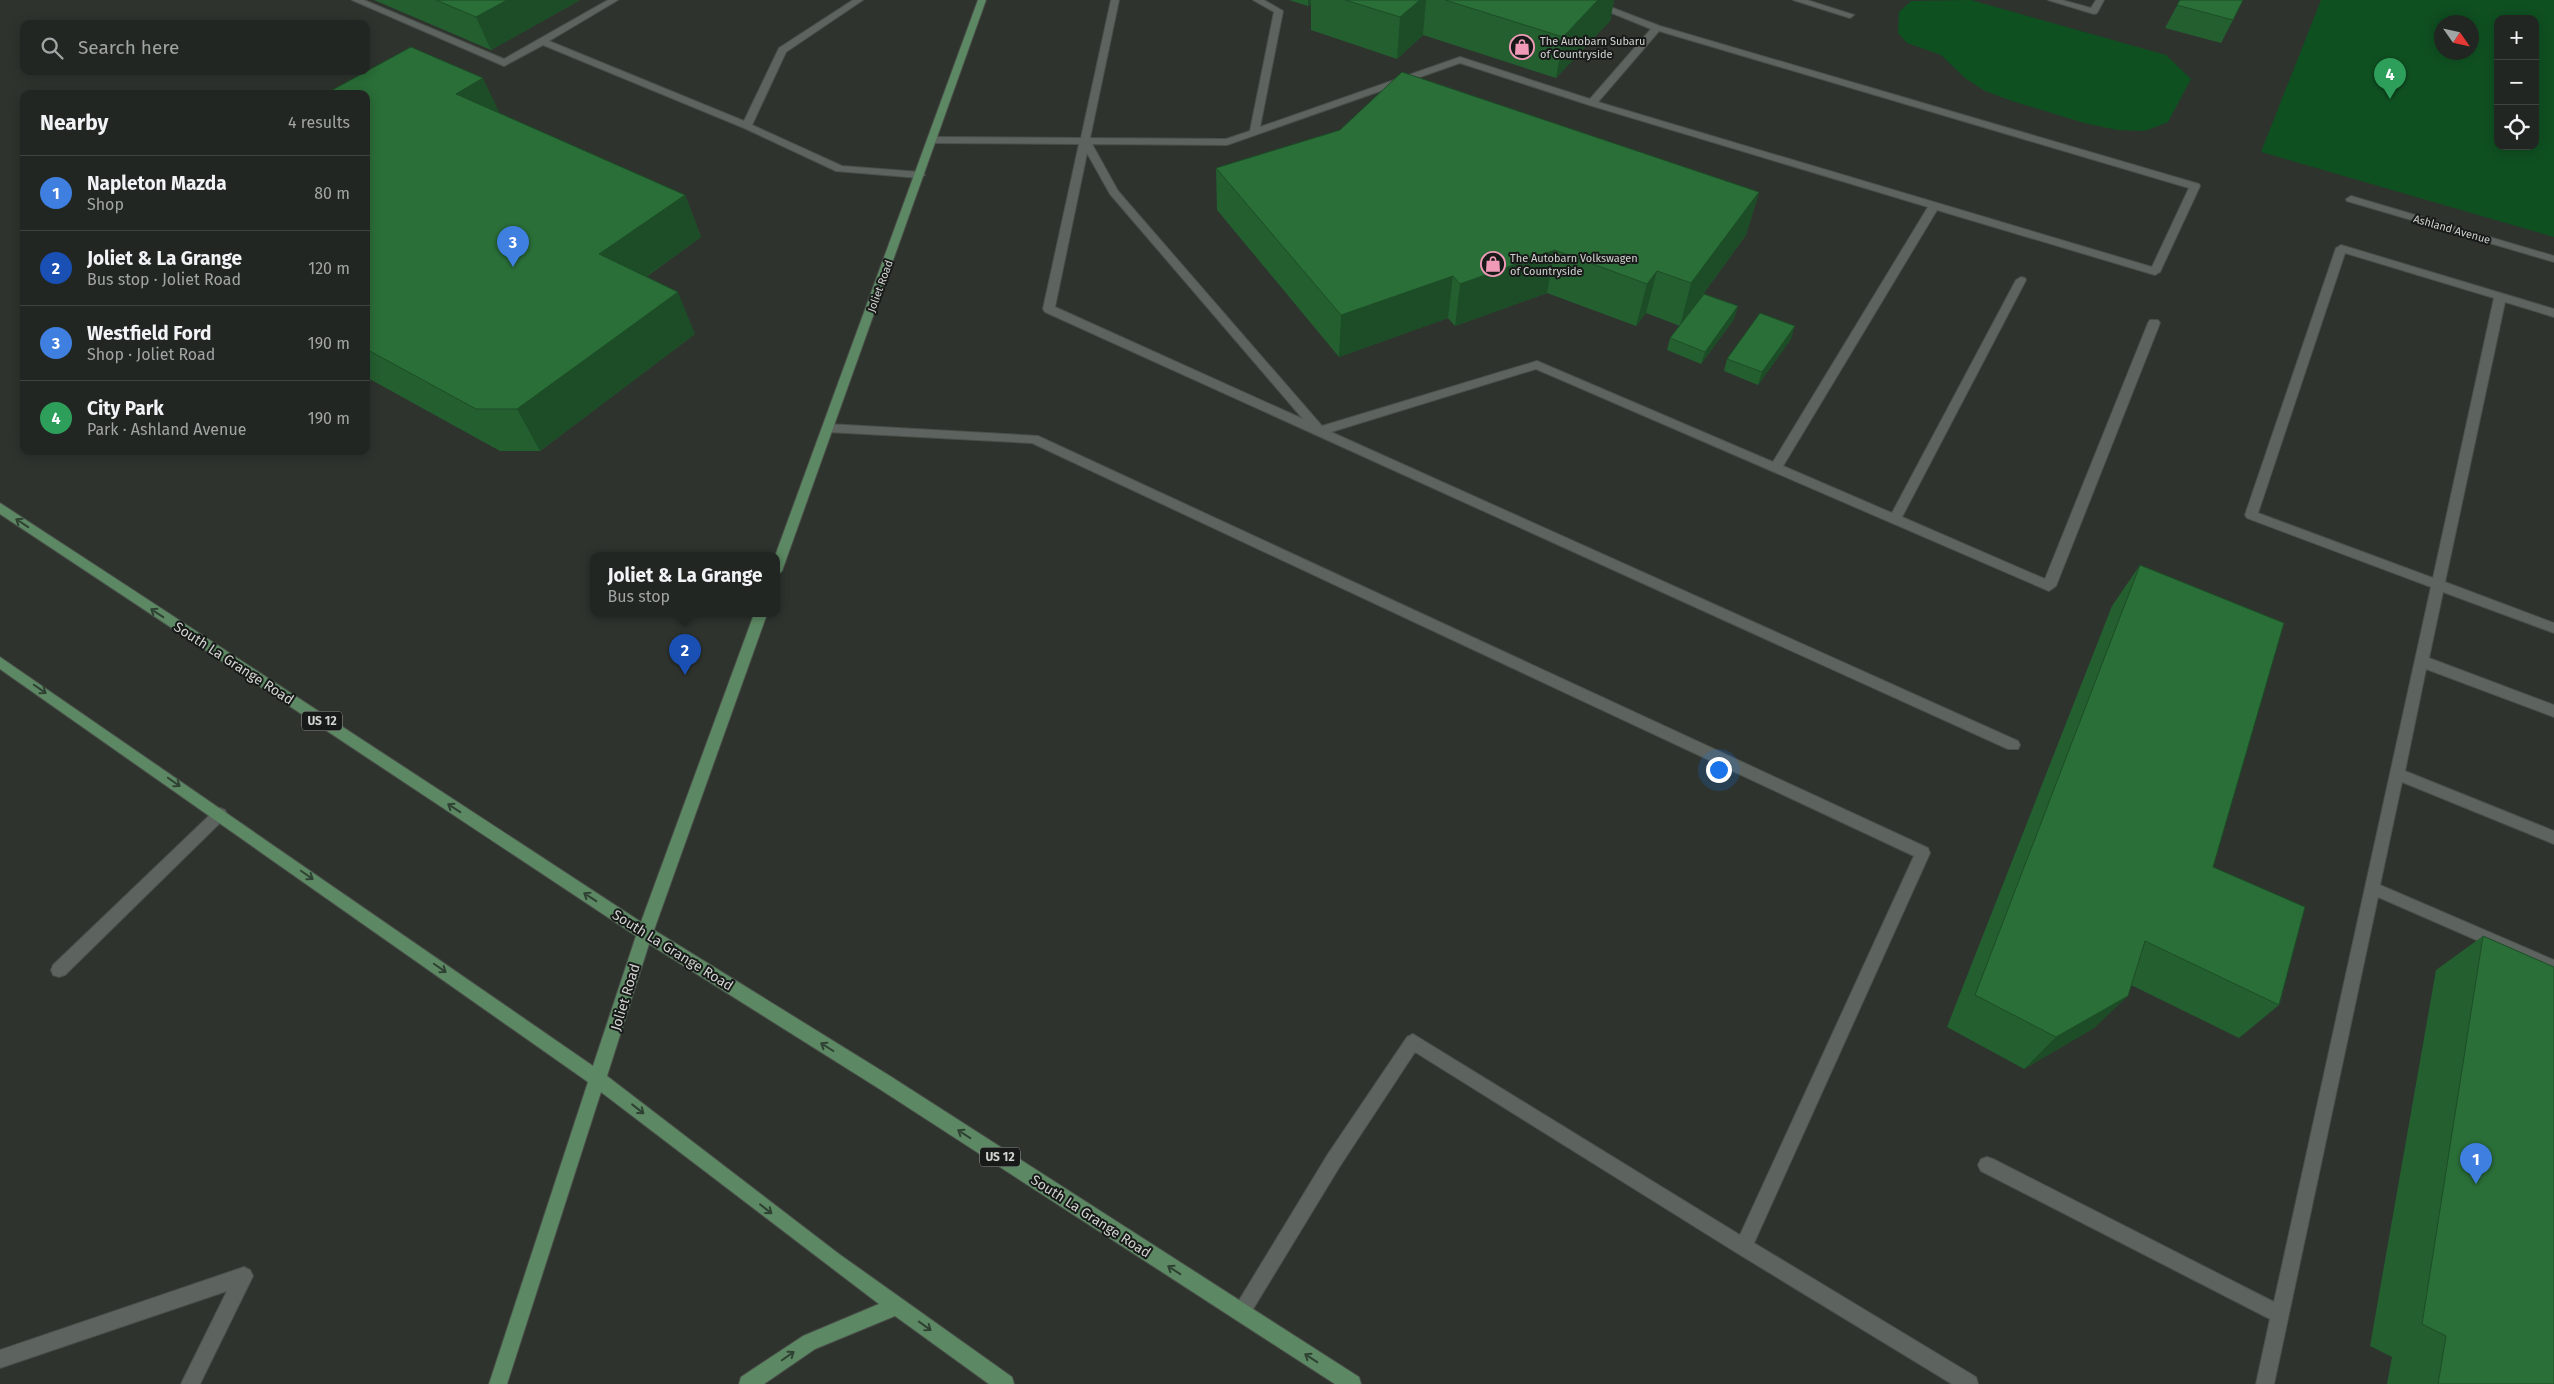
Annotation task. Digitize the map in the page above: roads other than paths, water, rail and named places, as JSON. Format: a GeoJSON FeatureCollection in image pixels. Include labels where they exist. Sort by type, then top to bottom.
{"type":"FeatureCollection","features":[{"type":"Feature","properties":{"kind":"main road","name":"Joliet Road"},"geometry":{"type":"LineString","coordinates":[[780,560],[982,0]]}},
{"type":"Feature","properties":{"kind":"main road","name":"South La Grange Road"},"geometry":{"type":"LineString","coordinates":[[0,508],[645,933],[884,1082],[1352,1384]]}},
{"type":"Feature","properties":{"kind":"main road","name":"Joliet Road"},"geometry":{"type":"LineString","coordinates":[[498,1384],[599,1080],[645,933],[760,617]]}},
{"type":"Feature","properties":{"kind":"main road"},"geometry":{"type":"LineString","coordinates":[[0,662],[599,1080],[897,1306],[1005,1384]]}},
{"type":"Feature","properties":{"kind":"main road"},"geometry":{"type":"LineString","coordinates":[[748,1384],[809,1342],[897,1306]]}},
{"type":"Feature","properties":{"kind":"street"},"geometry":{"type":"LineString","coordinates":[[356,0],[504,63],[614,0]]}},
{"type":"Feature","properties":{"kind":"street"},"geometry":{"type":"LineString","coordinates":[[1115,0],[1049,309],[2013,745]]}},
{"type":"Feature","properties":{"kind":"street"},"geometry":{"type":"LineString","coordinates":[[1254,133],[1279,10],[1257,0]]}},
{"type":"Feature","properties":{"kind":"street"},"geometry":{"type":"LineString","coordinates":[[932,140],[1227,142],[1460,60],[1592,103],[2155,272],[2195,186],[1657,28],[1584,0]]}},
{"type":"Feature","properties":{"kind":"street"},"geometry":{"type":"LineString","coordinates":[[1797,0],[1850,15]]}},
{"type":"Feature","properties":{"kind":"street"},"geometry":{"type":"LineString","coordinates":[[2052,0],[2094,11],[2100,0]]}},
{"type":"Feature","properties":{"kind":"street"},"geometry":{"type":"LineString","coordinates":[[747,126],[782,50],[852,1]]}},
{"type":"Feature","properties":{"kind":"street"},"geometry":{"type":"LineString","coordinates":[[1592,103],[1657,28]]}},
{"type":"Feature","properties":{"kind":"street"},"geometry":{"type":"LineString","coordinates":[[542,41],[747,126],[840,169],[920,175]]}},
{"type":"Feature","properties":{"kind":"street"},"geometry":{"type":"LineString","coordinates":[[1085,140],[1114,192],[1320,431]]}},
{"type":"Feature","properties":{"kind":"street","name":"Ashland Avenue"},"geometry":{"type":"LineString","coordinates":[[2351,199],[2554,259]]}},
{"type":"Feature","properties":{"kind":"street"},"geometry":{"type":"LineString","coordinates":[[1895,519],[2021,280]]}},
{"type":"Feature","properties":{"kind":"street"},"geometry":{"type":"LineString","coordinates":[[2265,1384],[2500,297],[2554,313]]}},
{"type":"Feature","properties":{"kind":"street"},"geometry":{"type":"LineString","coordinates":[[1320,431],[1537,365],[2049,586],[2154,322]]}},
{"type":"Feature","properties":{"kind":"street"},"geometry":{"type":"LineString","coordinates":[[828,428],[1034,439],[1923,852],[1743,1247]]}},
{"type":"Feature","properties":{"kind":"street"},"geometry":{"type":"LineString","coordinates":[[2438,585],[2554,628]]}},
{"type":"Feature","properties":{"kind":"street"},"geometry":{"type":"LineString","coordinates":[[2421,662],[2554,711]]}},
{"type":"Feature","properties":{"kind":"street"},"geometry":{"type":"LineString","coordinates":[[2397,774],[2554,838]]}},
{"type":"Feature","properties":{"kind":"street"},"geometry":{"type":"LineString","coordinates":[[59,970],[220,814]]}},
{"type":"Feature","properties":{"kind":"street"},"geometry":{"type":"LineString","coordinates":[[2372,888],[2554,967]]}},
{"type":"Feature","properties":{"kind":"street"},"geometry":{"type":"LineString","coordinates":[[1240,1313],[1334,1160],[1413,1042],[1743,1247],[1970,1384]]}},
{"type":"Feature","properties":{"kind":"street"},"geometry":{"type":"LineString","coordinates":[[1987,1165],[2280,1314]]}},
{"type":"Feature","properties":{"kind":"street"},"geometry":{"type":"LineString","coordinates":[[0,1359],[244,1276],[190,1384]]}},
{"type":"Feature","properties":{"kind":"lane"},"geometry":{"type":"LineString","coordinates":[[1776,468],[1934,206]]}},
{"type":"Feature","properties":{"kind":"lane"},"geometry":{"type":"LineString","coordinates":[[2438,585],[2251,515],[2341,248],[2500,297]]}},
{"type":"Feature","properties":{"kind":"place","name":"The Autobarn Subaru of Countryside"},"geometry":{"type":"Point","coordinates":[1522,47]}},
{"type":"Feature","properties":{"kind":"place","name":"City Park"},"geometry":{"type":"Point","coordinates":[2390,99]}},
{"type":"Feature","properties":{"kind":"place","name":"The Autobarn Volkswagen of Countryside"},"geometry":{"type":"Point","coordinates":[1493,264]}},
{"type":"Feature","properties":{"kind":"place","name":"Westfield Ford"},"geometry":{"type":"Point","coordinates":[513,267]}},
{"type":"Feature","properties":{"kind":"place","name":"Joliet & La Grange"},"geometry":{"type":"Point","coordinates":[685,675]}},
{"type":"Feature","properties":{"kind":"place","name":"Napleton Mazda"},"geometry":{"type":"Point","coordinates":[2476,1184]}}]}
